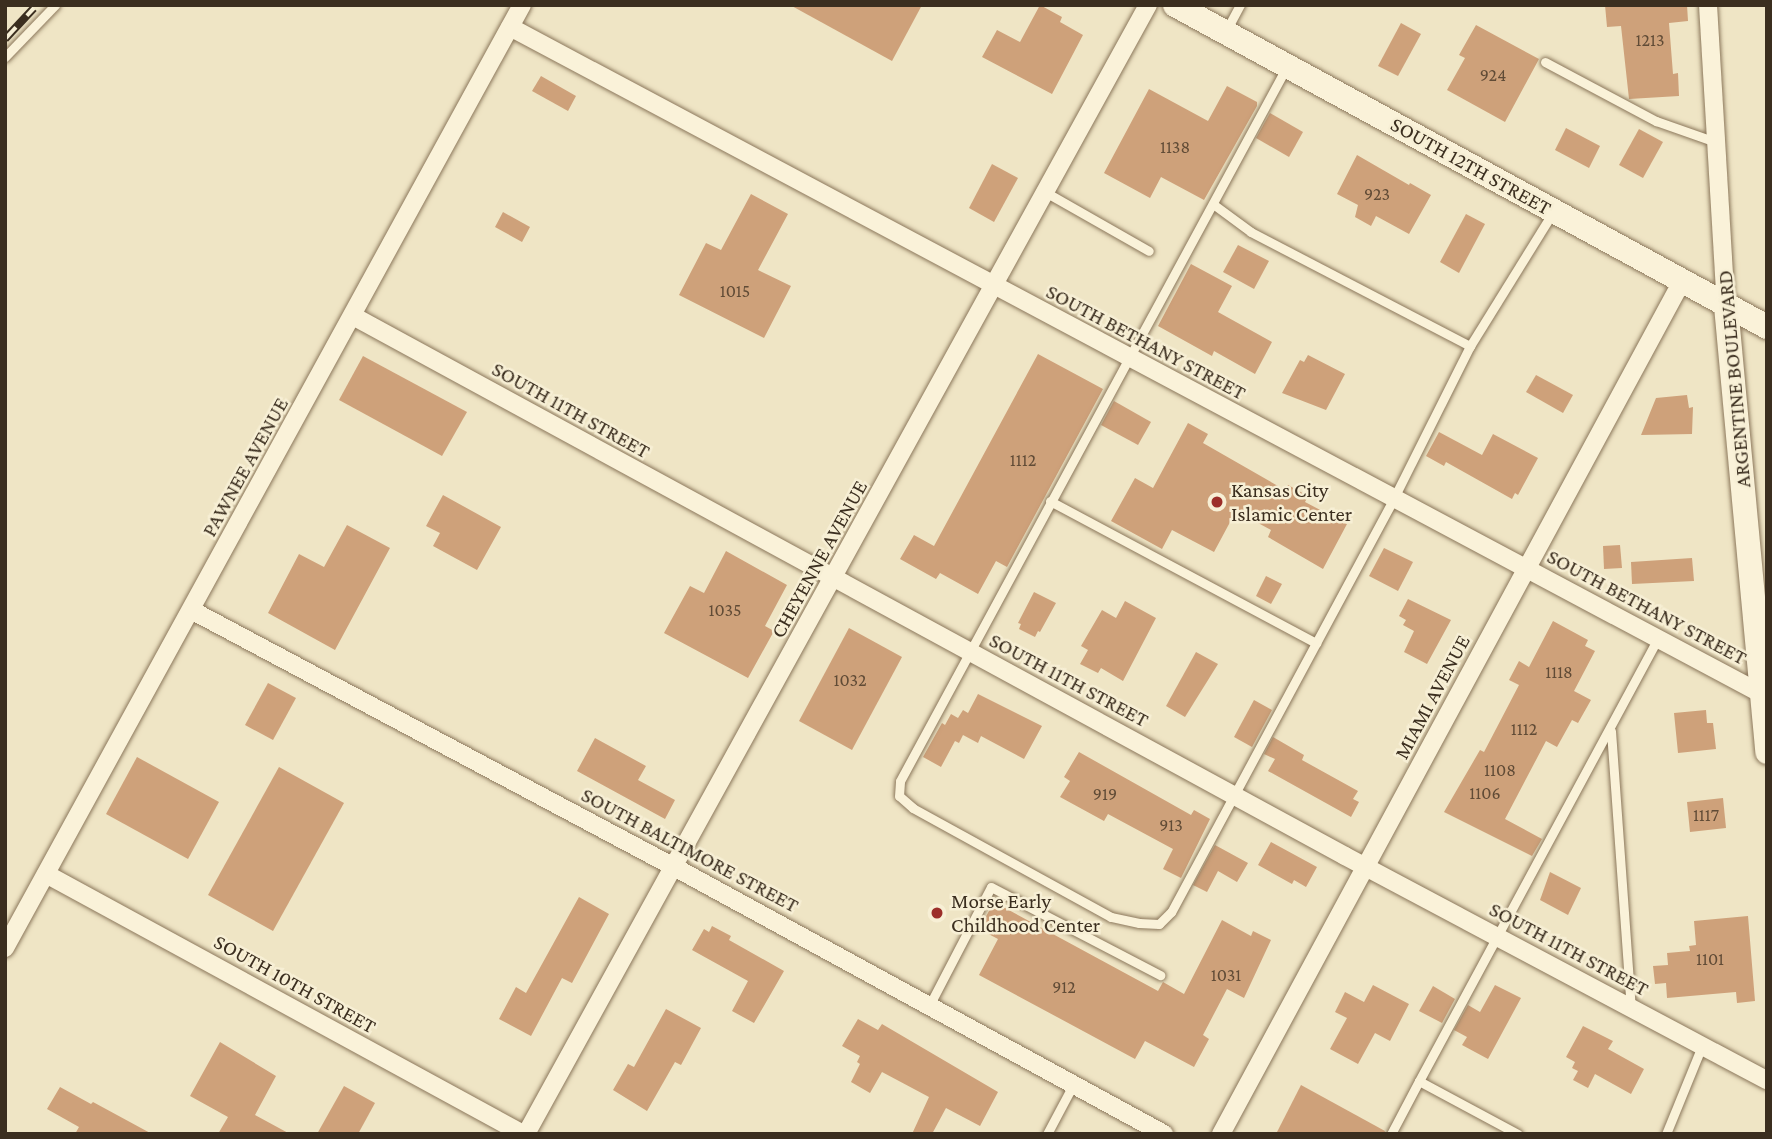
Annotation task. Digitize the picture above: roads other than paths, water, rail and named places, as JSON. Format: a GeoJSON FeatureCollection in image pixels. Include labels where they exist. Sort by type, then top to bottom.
{"type":"FeatureCollection","features":[{"type":"Feature","properties":{"kind":"street","name":"PAWNEE AVENUE"},"geometry":{"type":"LineString","coordinates":[[5,948],[193,611],[522,5]]}},
{"type":"Feature","properties":{"kind":"street","name":"CHEYENNE AVENUE"},"geometry":{"type":"LineString","coordinates":[[525,1134],[676,868],[1148,5]]}},
{"type":"Feature","properties":{"kind":"street","name":"SOUTH 12TH STREET"},"geometry":{"type":"LineString","coordinates":[[1175,5],[1767,327]]}},
{"type":"Feature","properties":{"kind":"street","name":"ARGENTINE BOULEVARD"},"geometry":{"type":"LineString","coordinates":[[1708,5],[1726,306],[1767,752]]}},
{"type":"Feature","properties":{"kind":"street","name":"SOUTH BETHANY STREET"},"geometry":{"type":"LineString","coordinates":[[510,27],[1128,359],[1762,694]]}},
{"type":"Feature","properties":{"kind":"street","name":"MIAMI AVENUE"},"geometry":{"type":"LineString","coordinates":[[1222,1134],[1682,281]]}},
{"type":"Feature","properties":{"kind":"street","name":"SOUTH 11TH STREET"},"geometry":{"type":"LineString","coordinates":[[353,317],[1366,867],[1767,1080]]}},
{"type":"Feature","properties":{"kind":"street","name":"SOUTH BALTIMORE STREET"},"geometry":{"type":"LineString","coordinates":[[193,611],[676,868],[1164,1134]]}},
{"type":"Feature","properties":{"kind":"street","name":"SOUTH 10TH STREET"},"geometry":{"type":"LineString","coordinates":[[46,874],[525,1134]]}},
{"type":"Feature","properties":{"kind":"lane"},"geometry":{"type":"LineString","coordinates":[[5,57],[55,5]]}},
{"type":"Feature","properties":{"kind":"lane"},"geometry":{"type":"LineString","coordinates":[[1225,33],[1240,5]]}},
{"type":"Feature","properties":{"kind":"lane"},"geometry":{"type":"LineString","coordinates":[[1545,62],[1656,121],[1716,142]]}},
{"type":"Feature","properties":{"kind":"lane"},"geometry":{"type":"LineString","coordinates":[[1287,67],[968,651],[900,781],[899,796],[913,808],[1111,917],[1159,924],[1165,918],[1393,500],[1470,346],[1554,212]]}},
{"type":"Feature","properties":{"kind":"lane"},"geometry":{"type":"LineString","coordinates":[[1046,193],[1149,251]]}},
{"type":"Feature","properties":{"kind":"lane"},"geometry":{"type":"LineString","coordinates":[[1213,204],[1251,232],[1470,346]]}},
{"type":"Feature","properties":{"kind":"lane"},"geometry":{"type":"LineString","coordinates":[[1050,500],[1316,643]]}},
{"type":"Feature","properties":{"kind":"lane"},"geometry":{"type":"LineString","coordinates":[[1391,1134],[1658,638]]}},
{"type":"Feature","properties":{"kind":"lane"},"geometry":{"type":"LineString","coordinates":[[1611,729],[1632,1008]]}},
{"type":"Feature","properties":{"kind":"lane"},"geometry":{"type":"LineString","coordinates":[[929,1006],[991,887],[1160,975]]}},
{"type":"Feature","properties":{"kind":"lane"},"geometry":{"type":"LineString","coordinates":[[1666,1134],[1702,1046]]}},
{"type":"Feature","properties":{"kind":"lane"},"geometry":{"type":"LineString","coordinates":[[1419,1082],[1518,1134]]}},
{"type":"Feature","properties":{"kind":"lane"},"geometry":{"type":"LineString","coordinates":[[1047,1134],[1073,1084]]}},
{"type":"Feature","properties":{"kind":"railway"},"geometry":{"type":"LineString","coordinates":[[5,39],[34,8]]}},
{"type":"Feature","properties":{"kind":"place","name":"Kansas City Islamic Center"},"geometry":{"type":"Point","coordinates":[1217,502]}},
{"type":"Feature","properties":{"kind":"place","name":"Morse Early Childhood Center"},"geometry":{"type":"Point","coordinates":[937,913]}}]}
